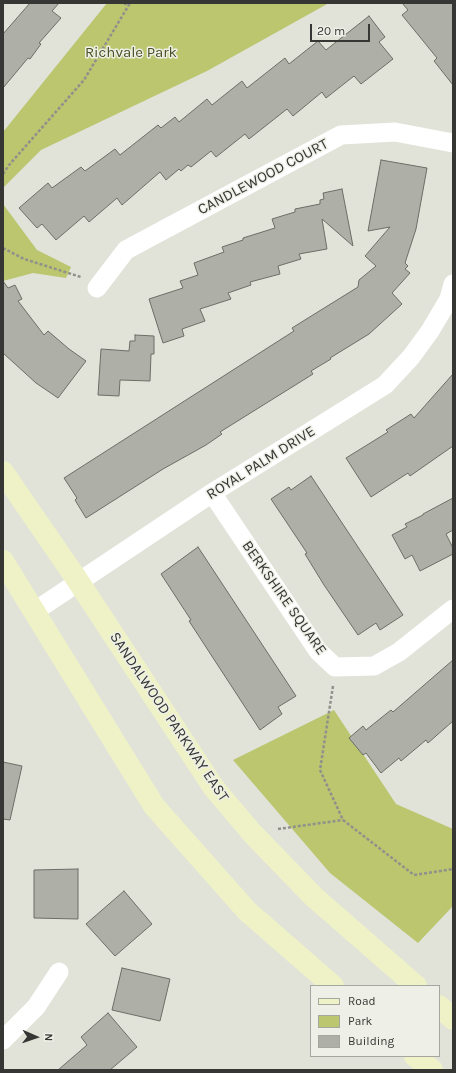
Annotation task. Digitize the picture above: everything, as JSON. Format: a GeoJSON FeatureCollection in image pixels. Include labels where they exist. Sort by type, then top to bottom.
{"type":"FeatureCollection","features":[{"type":"Feature","properties":{"kind":"main road","name":"SANDALWOOD PARKWAY EAST"},"geometry":{"type":"LineString","coordinates":[[3,472],[78,581],[214,788],[252,833],[314,897],[415,985]]}},
{"type":"Feature","properties":{"kind":"main road"},"geometry":{"type":"LineString","coordinates":[[3,561],[154,806],[247,911],[331,985]]}},
{"type":"Feature","properties":{"kind":"main road"},"geometry":{"type":"LineString","coordinates":[[440,1007],[453,1019]]}},
{"type":"Feature","properties":{"kind":"main road"},"geometry":{"type":"LineString","coordinates":[[416,1057],[432,1070]]}},
{"type":"Feature","properties":{"kind":"street","name":"CANDLEWOOD COURT"},"geometry":{"type":"LineString","coordinates":[[97,288],[126,250],[341,135],[395,132],[453,143]]}},
{"type":"Feature","properties":{"kind":"street","name":"ROYAL PALM DRIVE"},"geometry":{"type":"LineString","coordinates":[[35,611],[212,493],[385,385],[411,357],[430,331],[449,299],[453,284]]}},
{"type":"Feature","properties":{"kind":"street","name":"BERKSHIRE SQUARE"},"geometry":{"type":"LineString","coordinates":[[212,493],[318,651],[335,667],[374,666],[399,652],[453,609]]}},
{"type":"Feature","properties":{"kind":"street"},"geometry":{"type":"LineString","coordinates":[[3,1040],[36,1007],[59,972]]}},
{"type":"Feature","properties":{"kind":"path"},"geometry":{"type":"LineString","coordinates":[[124,3],[128,6]]}},
{"type":"Feature","properties":{"kind":"path"},"geometry":{"type":"LineString","coordinates":[[3,174],[9,165],[84,80],[130,3]]}},
{"type":"Feature","properties":{"kind":"path"},"geometry":{"type":"LineString","coordinates":[[3,248],[24,259],[79,277],[97,288]]}},
{"type":"Feature","properties":{"kind":"path"},"geometry":{"type":"LineString","coordinates":[[318,651],[333,686],[320,770],[343,820],[414,875],[453,869]]}},
{"type":"Feature","properties":{"kind":"path"},"geometry":{"type":"LineString","coordinates":[[252,833],[343,820]]}},
{"type":"Feature","properties":{"kind":"green space","name":"Richvale Park"},"geometry":{"type":"Polygon","coordinates":[[[107,3],[329,3],[207,71],[41,150],[3,188],[3,132],[107,3]]]}},
{"type":"Feature","properties":{"kind":"green space"},"geometry":{"type":"Polygon","coordinates":[[[3,204],[37,250],[71,267],[66,278],[33,273],[3,281],[3,204]]]}},
{"type":"Feature","properties":{"kind":"green space"},"geometry":{"type":"Polygon","coordinates":[[[334,710],[396,804],[453,829],[453,906],[418,943],[330,873],[233,760],[334,710]]]}},
{"type":"Feature","properties":{"kind":"building"},"geometry":{"type":"Polygon","coordinates":[[[30,3],[59,3],[52,11],[61,18],[39,43],[41,44],[30,59],[28,58],[3,88],[3,34],[30,3]]]}},
{"type":"Feature","properties":{"kind":"building"},"geometry":{"type":"Polygon","coordinates":[[[402,3],[453,3],[453,85],[434,61],[437,58],[402,15],[408,10],[402,3]]]}},
{"type":"Feature","properties":{"kind":"building"},"geometry":{"type":"Polygon","coordinates":[[[369,16],[385,37],[379,42],[393,59],[361,84],[354,76],[326,98],[322,92],[293,116],[287,109],[249,139],[245,134],[216,157],[211,151],[191,167],[188,165],[181,171],[179,169],[166,180],[160,172],[122,205],[117,198],[89,222],[84,216],[56,240],[42,224],[37,228],[19,208],[48,183],[52,188],[81,167],[85,171],[115,149],[120,155],[158,125],[161,128],[175,117],[179,122],[207,99],[212,105],[242,81],[247,88],[285,58],[289,64],[318,41],[326,50],[369,16]]]}},
{"type":"Feature","properties":{"kind":"building"},"geometry":{"type":"Polygon","coordinates":[[[381,160],[427,168],[416,229],[405,263],[408,266],[405,269],[410,273],[392,293],[402,304],[369,334],[311,371],[313,374],[220,432],[222,434],[206,445],[163,469],[86,518],[75,500],[77,498],[64,478],[294,331],[292,328],[358,287],[359,280],[376,266],[365,256],[390,227],[368,231],[381,160]]]}},
{"type":"Feature","properties":{"kind":"building"},"geometry":{"type":"Polygon","coordinates":[[[342,189],[353,246],[322,219],[327,249],[299,254],[301,259],[278,266],[280,274],[250,282],[251,285],[228,293],[231,299],[200,309],[205,321],[182,329],[184,336],[163,343],[149,299],[183,288],[180,281],[198,275],[194,263],[224,252],[222,247],[243,240],[243,238],[275,228],[272,219],[295,212],[295,209],[320,204],[320,200],[324,199],[323,193],[342,189]]]}},
{"type":"Feature","properties":{"kind":"building"},"geometry":{"type":"Polygon","coordinates":[[[3,281],[8,288],[15,285],[22,299],[18,301],[44,335],[48,331],[86,361],[58,398],[36,383],[3,353],[3,281]]]}},
{"type":"Feature","properties":{"kind":"building"},"geometry":{"type":"Polygon","coordinates":[[[135,335],[154,336],[154,354],[151,354],[150,381],[120,380],[119,396],[98,395],[101,349],[129,351],[130,341],[135,341],[135,335]]]}},
{"type":"Feature","properties":{"kind":"building"},"geometry":{"type":"Polygon","coordinates":[[[453,374],[453,446],[410,476],[408,473],[371,497],[346,458],[388,432],[386,430],[411,414],[414,418],[453,374]]]}},
{"type":"Feature","properties":{"kind":"building"},"geometry":{"type":"Polygon","coordinates":[[[311,476],[403,615],[380,630],[376,623],[358,635],[324,585],[305,554],[307,553],[271,499],[289,487],[291,490],[311,476]]]}},
{"type":"Feature","properties":{"kind":"building"},"geometry":{"type":"Polygon","coordinates":[[[453,498],[453,530],[446,534],[453,548],[453,554],[420,571],[412,555],[405,559],[392,535],[407,527],[405,524],[453,498]]]}},
{"type":"Feature","properties":{"kind":"building"},"geometry":{"type":"Polygon","coordinates":[[[198,547],[296,696],[278,707],[282,714],[260,730],[189,621],[191,620],[161,574],[198,547]]]}},
{"type":"Feature","properties":{"kind":"building"},"geometry":{"type":"Polygon","coordinates":[[[453,660],[453,721],[428,743],[426,740],[401,761],[399,758],[381,773],[366,753],[363,755],[349,738],[363,726],[366,730],[391,710],[393,712],[453,660]]]}},
{"type":"Feature","properties":{"kind":"building"},"geometry":{"type":"Polygon","coordinates":[[[3,762],[22,766],[10,820],[3,819],[3,762]]]}},
{"type":"Feature","properties":{"kind":"building"},"geometry":{"type":"Polygon","coordinates":[[[78,869],[78,919],[34,918],[34,870],[78,869]]]}},
{"type":"Feature","properties":{"kind":"building"},"geometry":{"type":"Polygon","coordinates":[[[124,891],[152,924],[115,956],[86,924],[124,891]]]}},
{"type":"Feature","properties":{"kind":"building"},"geometry":{"type":"Polygon","coordinates":[[[122,968],[170,979],[160,1021],[112,1010],[122,968]]]}},
{"type":"Feature","properties":{"kind":"building"},"geometry":{"type":"Polygon","coordinates":[[[108,1013],[137,1047],[110,1070],[58,1070],[87,1045],[81,1037],[108,1013]]]}}]}
